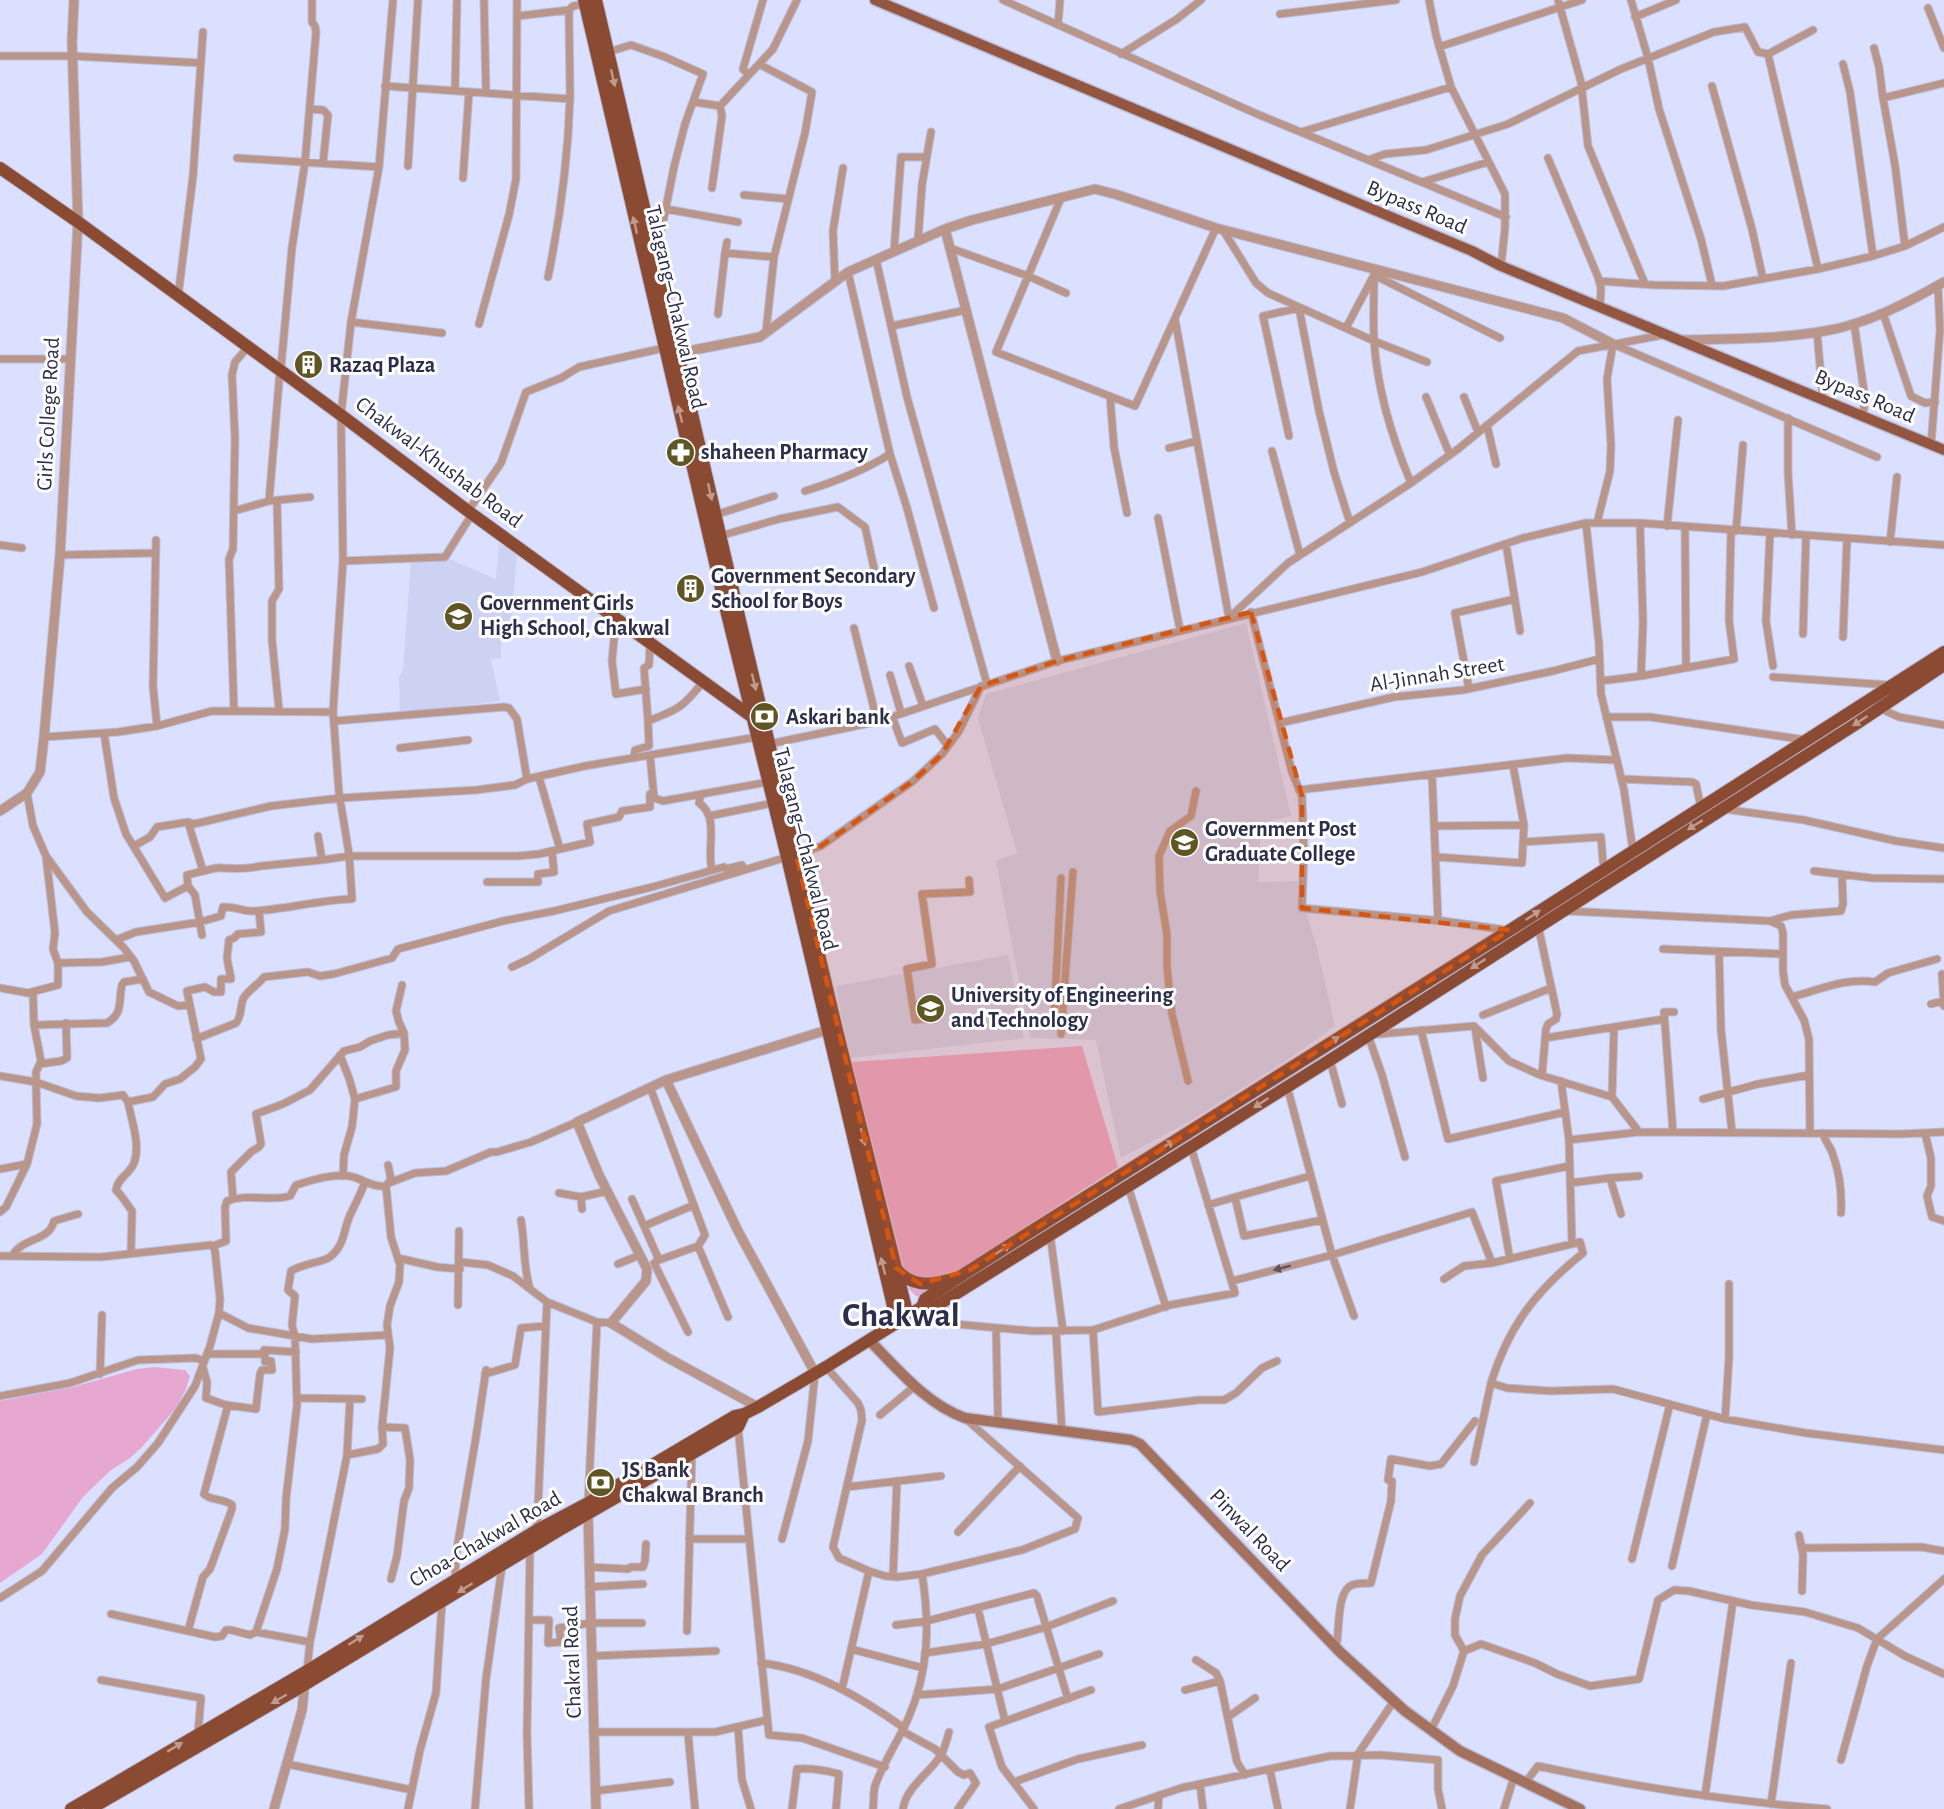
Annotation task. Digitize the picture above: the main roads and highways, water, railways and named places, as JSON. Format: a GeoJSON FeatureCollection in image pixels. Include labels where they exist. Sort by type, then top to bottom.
{"type":"FeatureCollection","features":[{"type":"Feature","properties":{"kind":"highway","name":"Talagang–Chakwal Road"},"geometry":{"type":"LineString","coordinates":[[588,1],[608,52],[720,536],[752,717],[773,803],[791,856]]}},
{"type":"Feature","properties":{"kind":"highway","name":"Talagang–Chakwal Road"},"geometry":{"type":"LineString","coordinates":[[588,1],[664,348],[732,613],[765,725],[791,856],[902,1320]]}},
{"type":"Feature","properties":{"kind":"highway","name":"Chakwal-Khushab Road"},"geometry":{"type":"LineString","coordinates":[[0,168],[280,369],[470,512],[765,725]]}},
{"type":"Feature","properties":{"kind":"highway"},"geometry":{"type":"LineString","coordinates":[[1944,652],[1510,930],[970,1270],[925,1299],[922,1307],[933,1308],[1191,1148],[1944,665]]}},
{"type":"Feature","properties":{"kind":"highway","name":"Talagang–Chakwal Road"},"geometry":{"type":"LineString","coordinates":[[832,1031],[896,1268],[902,1320]]}},
{"type":"Feature","properties":{"kind":"highway"},"geometry":{"type":"LineString","coordinates":[[896,1268],[910,1281],[924,1285],[944,1281],[970,1270]]}},
{"type":"Feature","properties":{"kind":"highway","name":"Choa-Chakwal Road"},"geometry":{"type":"LineString","coordinates":[[71,1809],[306,1671],[537,1530],[588,1509],[735,1416],[758,1407],[922,1307]]}},
{"type":"Feature","properties":{"kind":"highway"},"geometry":{"type":"LineString","coordinates":[[90,1809],[442,1603],[588,1509],[692,1454],[738,1426],[744,1414]]}},
{"type":"Feature","properties":{"kind":"main road","name":"Bypass Road"},"geometry":{"type":"LineString","coordinates":[[875,0],[1472,251],[1501,266],[1944,450]]}},
{"type":"Feature","properties":{"kind":"main road","name":"Pinwal Road"},"geometry":{"type":"LineString","coordinates":[[869,1340],[915,1386],[948,1412],[965,1418],[1131,1440],[1140,1444],[1336,1647],[1394,1701],[1460,1751],[1580,1809]]}},
{"type":"Feature","properties":{"kind":"place","name":"Razaq Plaza"},"geometry":{"type":"Point","coordinates":[308,365]}},
{"type":"Feature","properties":{"kind":"place","name":"shaheen Pharmacy"},"geometry":{"type":"Point","coordinates":[680,452]}},
{"type":"Feature","properties":{"kind":"place","name":"Government Secondary School for Boys"},"geometry":{"type":"Point","coordinates":[690,589]}},
{"type":"Feature","properties":{"kind":"place","name":"Government Girls High School, Chakwal"},"geometry":{"type":"Point","coordinates":[459,616]}},
{"type":"Feature","properties":{"kind":"place","name":"Askari bank"},"geometry":{"type":"Point","coordinates":[765,717]}},
{"type":"Feature","properties":{"kind":"place","name":"Government Post Graduate College"},"geometry":{"type":"Point","coordinates":[1184,842]}},
{"type":"Feature","properties":{"kind":"place","name":"University of Engineering and Technology"},"geometry":{"type":"Point","coordinates":[930,1008]}},
{"type":"Feature","properties":{"kind":"place","name":"JS Bank Chakwal Branch"},"geometry":{"type":"Point","coordinates":[601,1483]}},
{"type":"Feature","properties":{"kind":"district","name":"Chakwal"},"geometry":{"type":"Point","coordinates":[901,1316]}}]}
